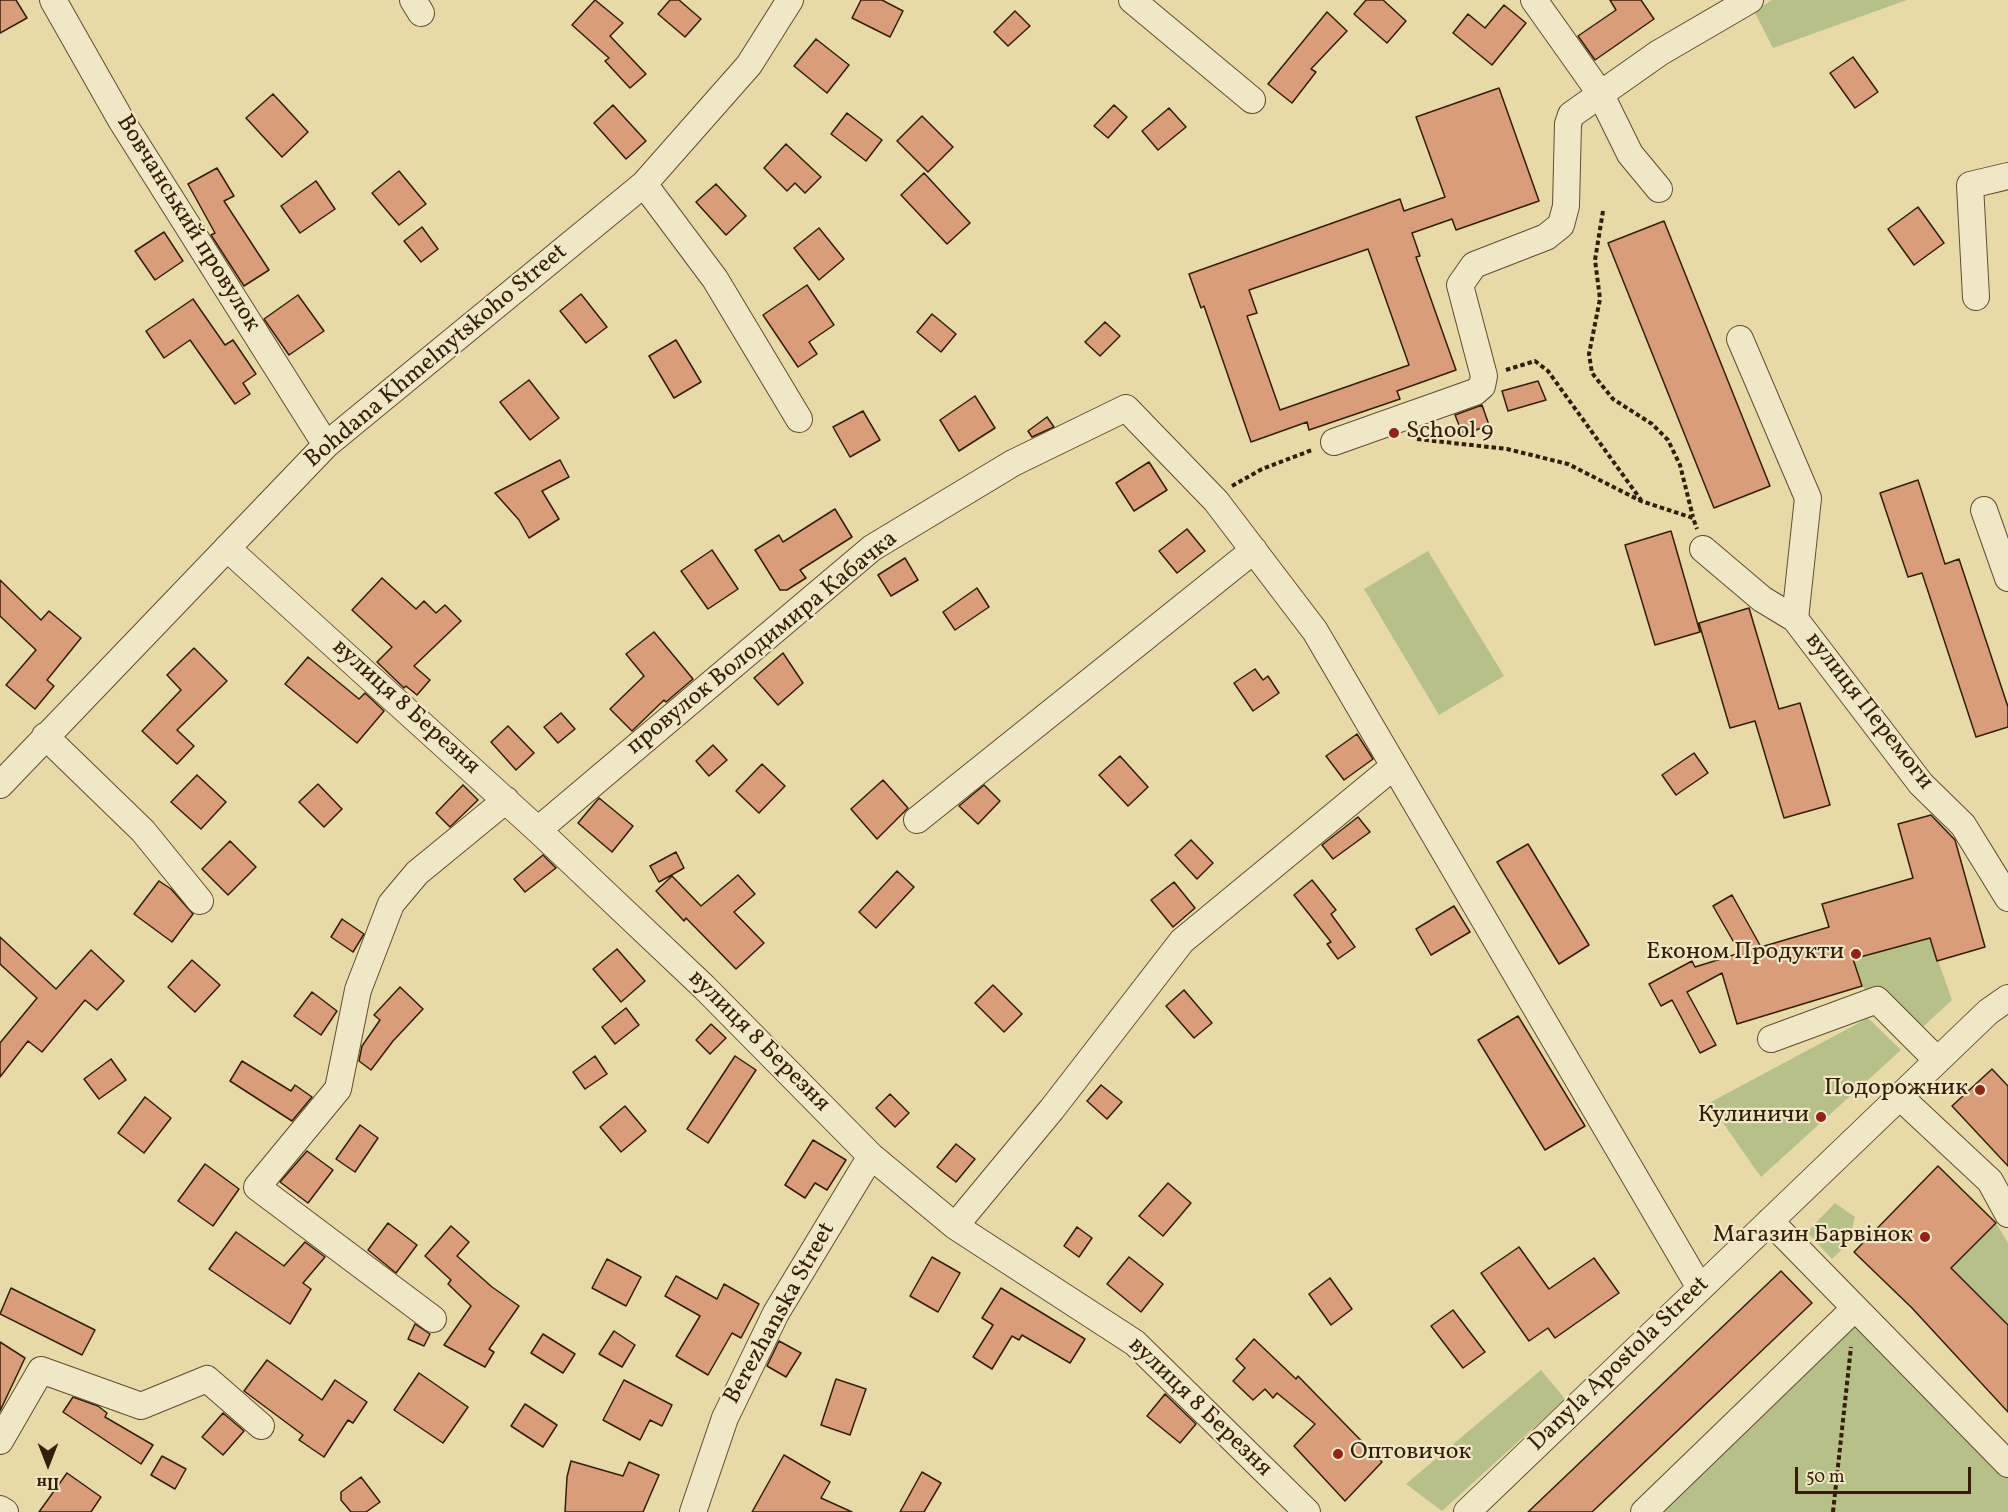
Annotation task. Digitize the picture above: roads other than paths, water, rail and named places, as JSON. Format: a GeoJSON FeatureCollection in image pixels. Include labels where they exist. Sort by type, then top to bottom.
{"type":"FeatureCollection","features":[{"type":"Feature","properties":{"kind":"street","name":"Вовчанський провулок"},"geometry":{"type":"LineString","coordinates":[[53,0],[121,120],[326,445]]}},
{"type":"Feature","properties":{"kind":"street","name":"Bohdana Khmelnytskoho Street"},"geometry":{"type":"LineString","coordinates":[[0,785],[8,758],[45,736],[326,445],[644,184],[749,65],[790,0]]}},
{"type":"Feature","properties":{"kind":"street"},"geometry":{"type":"LineString","coordinates":[[1132,0],[1252,100]]}},
{"type":"Feature","properties":{"kind":"street"},"geometry":{"type":"LineString","coordinates":[[1534,0],[1600,93],[1630,154],[1659,189]]}},
{"type":"Feature","properties":{"kind":"street"},"geometry":{"type":"LineString","coordinates":[[1334,442],[1475,392],[1482,386],[1484,376],[1460,285],[1474,264],[1546,237],[1561,225],[1566,206],[1568,124],[1571,115],[1659,53],[1750,0]]}},
{"type":"Feature","properties":{"kind":"street"},"geometry":{"type":"LineString","coordinates":[[1976,297],[1970,185],[2008,176]]}},
{"type":"Feature","properties":{"kind":"street"},"geometry":{"type":"LineString","coordinates":[[644,184],[715,279],[799,419]]}},
{"type":"Feature","properties":{"kind":"street"},"geometry":{"type":"LineString","coordinates":[[1740,339],[1808,498],[1795,619]]}},
{"type":"Feature","properties":{"kind":"street","name":"провулок Володимира Кабачка"},"geometry":{"type":"LineString","coordinates":[[538,830],[872,548],[1013,463],[1126,408],[1216,501],[1254,550]]}},
{"type":"Feature","properties":{"kind":"street"},"geometry":{"type":"LineString","coordinates":[[1984,510],[2008,578]]}},
{"type":"Feature","properties":{"kind":"street","name":"вулиця 8 Березня"},"geometry":{"type":"LineString","coordinates":[[227,548],[538,830],[704,987],[871,1156],[955,1226],[1135,1343],[1307,1512]]}},
{"type":"Feature","properties":{"kind":"street","name":"вулиця Перемоги"},"geometry":{"type":"LineString","coordinates":[[1702,549],[1762,599],[1795,619],[1921,784],[1964,825],[2007,895]]}},
{"type":"Feature","properties":{"kind":"street"},"geometry":{"type":"LineString","coordinates":[[917,820],[1254,550],[1315,631],[1700,1288]]}},
{"type":"Feature","properties":{"kind":"street"},"geometry":{"type":"LineString","coordinates":[[45,736],[143,831],[200,901]]}},
{"type":"Feature","properties":{"kind":"street"},"geometry":{"type":"LineString","coordinates":[[955,1226],[1052,1109],[1182,942],[1393,767]]}},
{"type":"Feature","properties":{"kind":"street"},"geometry":{"type":"LineString","coordinates":[[433,1319],[257,1187],[338,1089],[358,990],[391,904],[417,873],[506,800]]}},
{"type":"Feature","properties":{"kind":"street","name":"Danyla Apostola Street"},"geometry":{"type":"LineString","coordinates":[[1467,1512],[1937,1060],[1988,1012],[2008,998]]}},
{"type":"Feature","properties":{"kind":"street"},"geometry":{"type":"LineString","coordinates":[[1771,1039],[1877,1000],[1937,1060]]}},
{"type":"Feature","properties":{"kind":"street"},"geometry":{"type":"LineString","coordinates":[[1900,1097],[1999,1175],[2008,1214]]}},
{"type":"Feature","properties":{"kind":"street","name":"Berezhanska Street"},"geometry":{"type":"LineString","coordinates":[[693,1512],[725,1418],[776,1313],[871,1156]]}},
{"type":"Feature","properties":{"kind":"street"},"geometry":{"type":"LineString","coordinates":[[1770,1221],[2008,1464]]}},
{"type":"Feature","properties":{"kind":"street"},"geometry":{"type":"LineString","coordinates":[[1644,1512],[1855,1308]]}},
{"type":"Feature","properties":{"kind":"street"},"geometry":{"type":"LineString","coordinates":[[0,1441],[41,1370],[141,1406],[207,1379],[261,1426]]}},
{"type":"Feature","properties":{"kind":"street"},"geometry":{"type":"LineString","coordinates":[[0,1509],[5,1512]]}},
{"type":"Feature","properties":{"kind":"place","name":"School 9"},"geometry":{"type":"Point","coordinates":[1394,433]}},
{"type":"Feature","properties":{"kind":"place","name":"Економ Продукти"},"geometry":{"type":"Point","coordinates":[1856,954]}},
{"type":"Feature","properties":{"kind":"place","name":"Подорожник"},"geometry":{"type":"Point","coordinates":[1980,1090]}},
{"type":"Feature","properties":{"kind":"place","name":"Кулиничи"},"geometry":{"type":"Point","coordinates":[1821,1117]}},
{"type":"Feature","properties":{"kind":"place","name":"Магазин Барвінок"},"geometry":{"type":"Point","coordinates":[1925,1237]}},
{"type":"Feature","properties":{"kind":"place","name":"Оптовичок"},"geometry":{"type":"Point","coordinates":[1338,1454]}}]}
